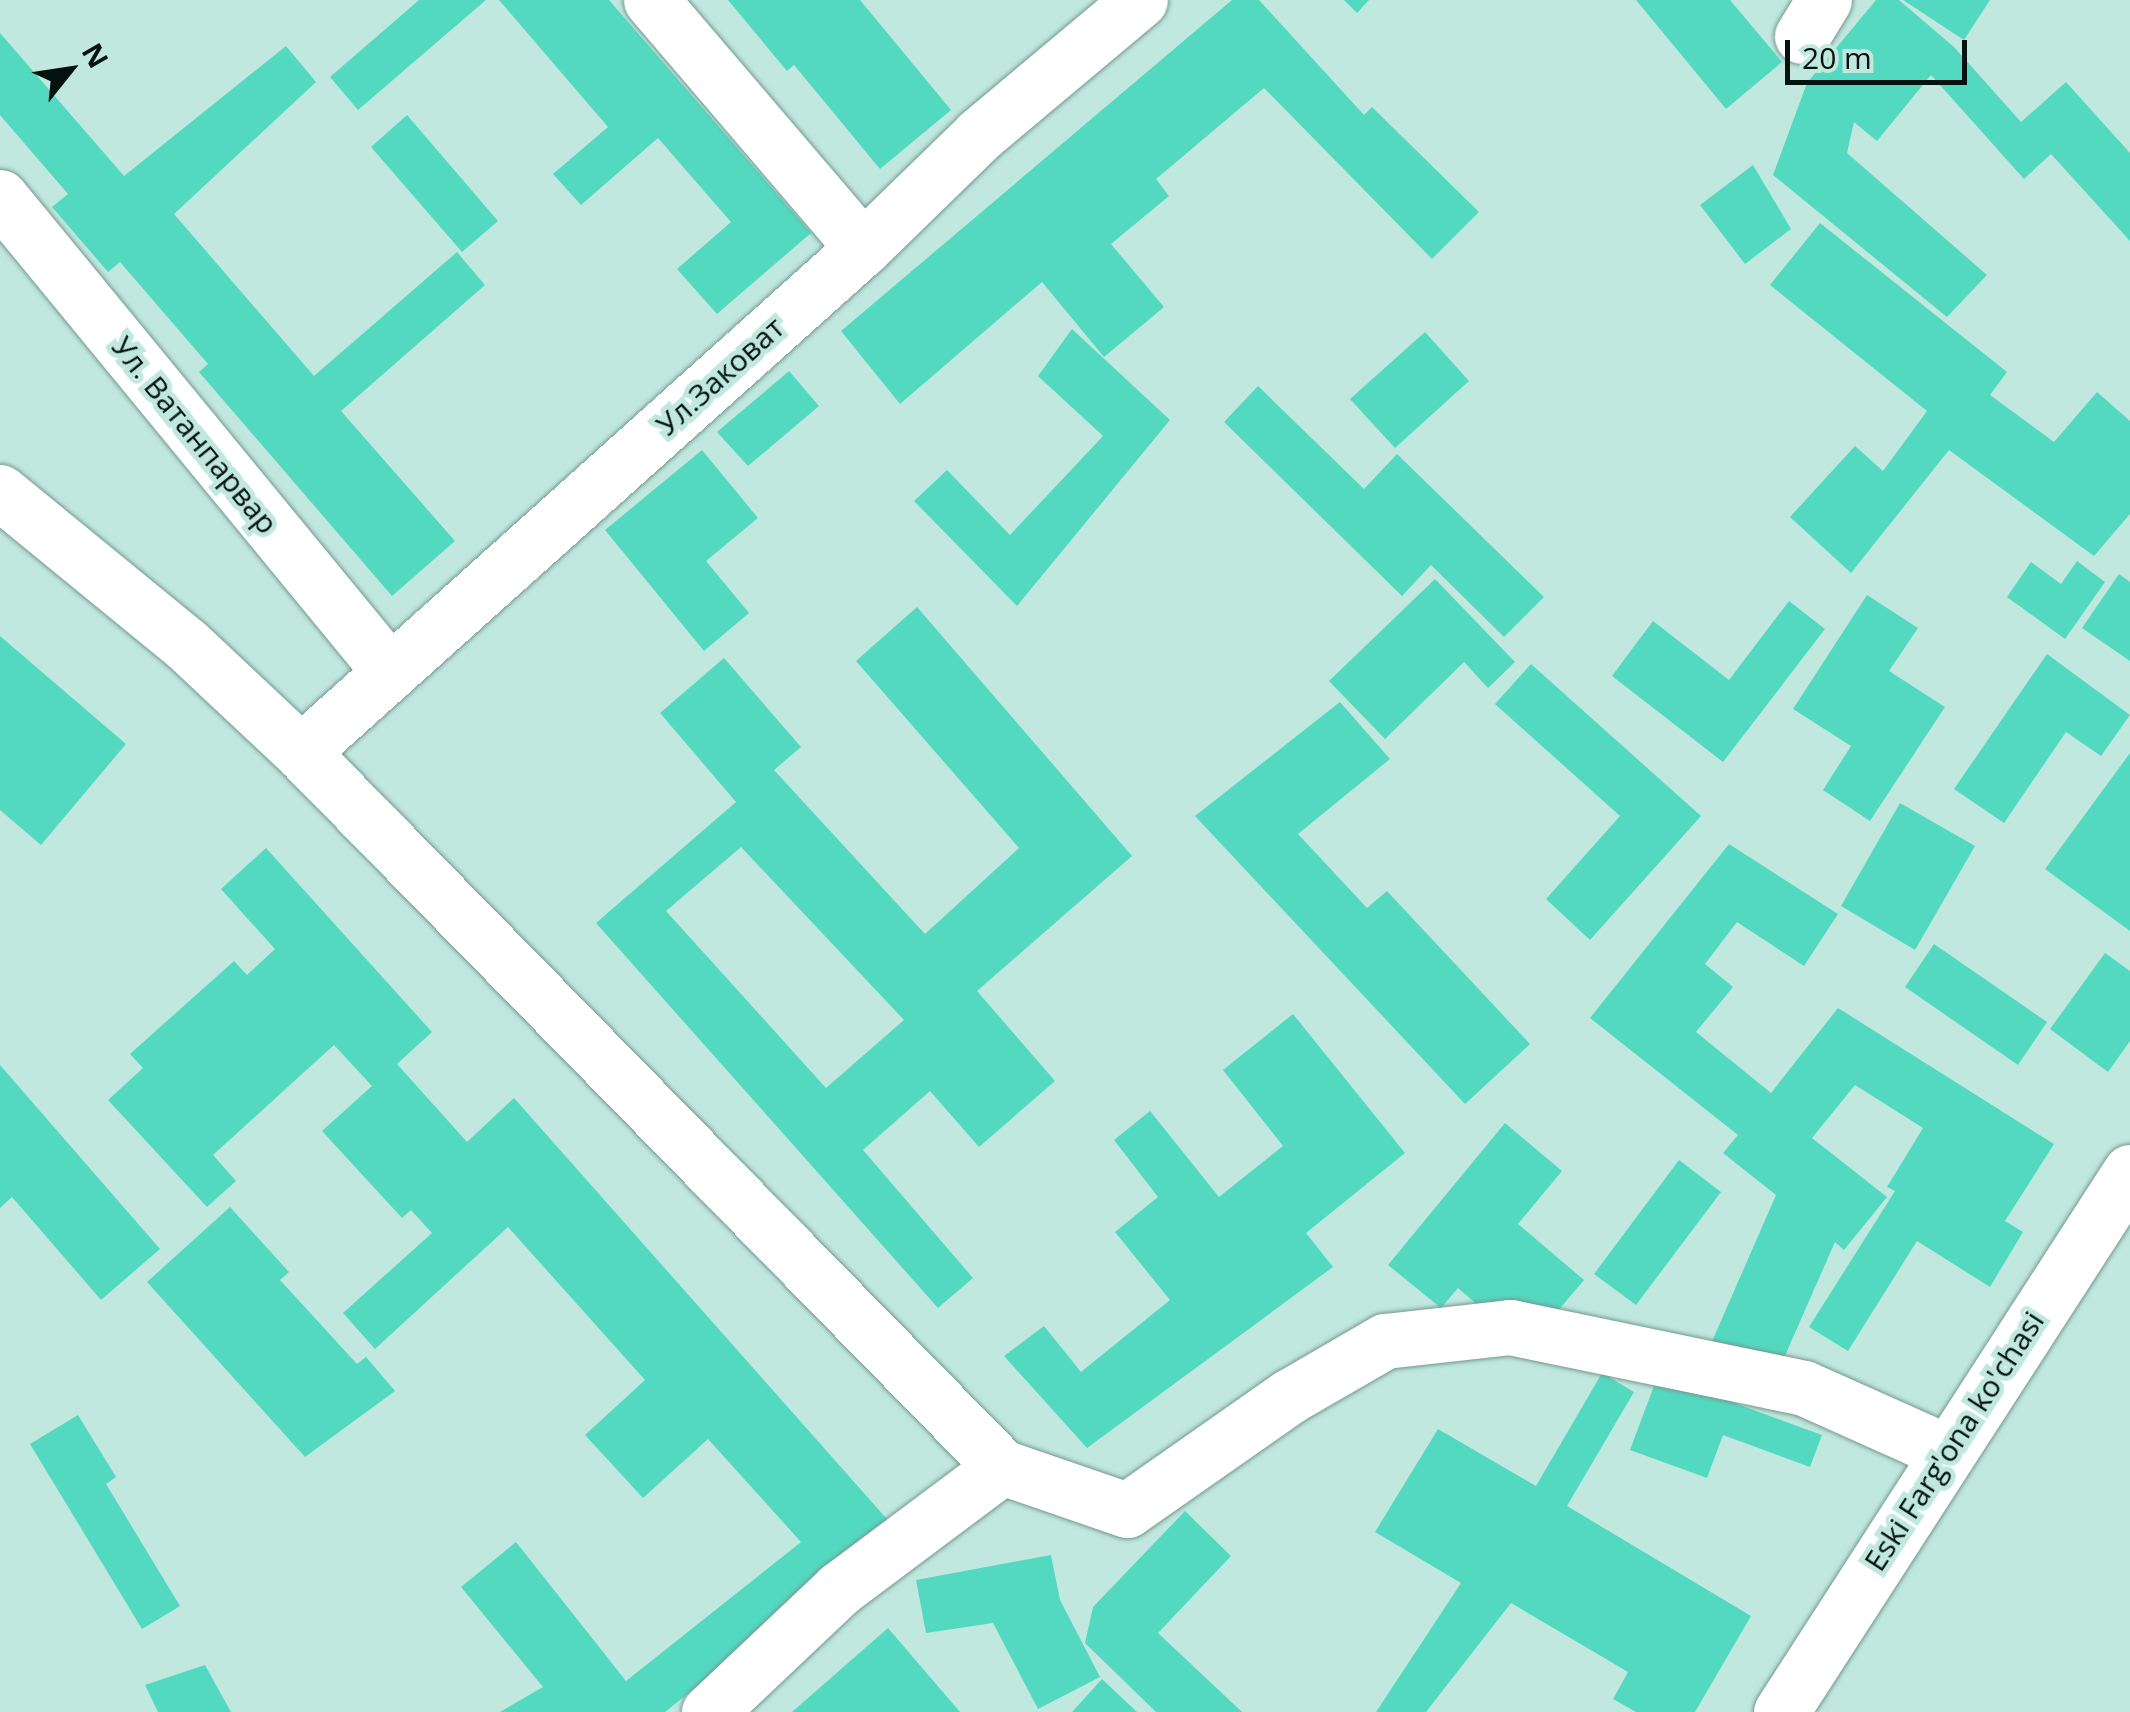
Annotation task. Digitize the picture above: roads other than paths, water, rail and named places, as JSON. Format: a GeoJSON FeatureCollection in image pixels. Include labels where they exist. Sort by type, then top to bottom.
{"type":"FeatureCollection","features":[{"type":"Feature","properties":{"kind":"street"},"geometry":{"type":"LineString","coordinates":[[651,0],[863,248]]}},
{"type":"Feature","properties":{"kind":"street","name":"Ул.Заковат"},"geometry":{"type":"LineString","coordinates":[[300,752],[863,248],[979,135],[1140,0]]}},
{"type":"Feature","properties":{"kind":"street","name":"Ул. Ватанпарвар"},"geometry":{"type":"LineString","coordinates":[[0,197],[390,672]]}},
{"type":"Feature","properties":{"kind":"street"},"geometry":{"type":"LineString","coordinates":[[0,492],[188,645],[300,752],[1002,1467],[1127,1510],[1290,1396],[1386,1341],[1510,1328],[1804,1388],[1945,1451]]}},
{"type":"Feature","properties":{"kind":"street","name":"Eski Farg'ona ko'chasi"},"geometry":{"type":"LineString","coordinates":[[1785,1711],[1945,1451],[2130,1172]]}},
{"type":"Feature","properties":{"kind":"street"},"geometry":{"type":"LineString","coordinates":[[709,1712],[839,1588],[1002,1467]]}}]}
